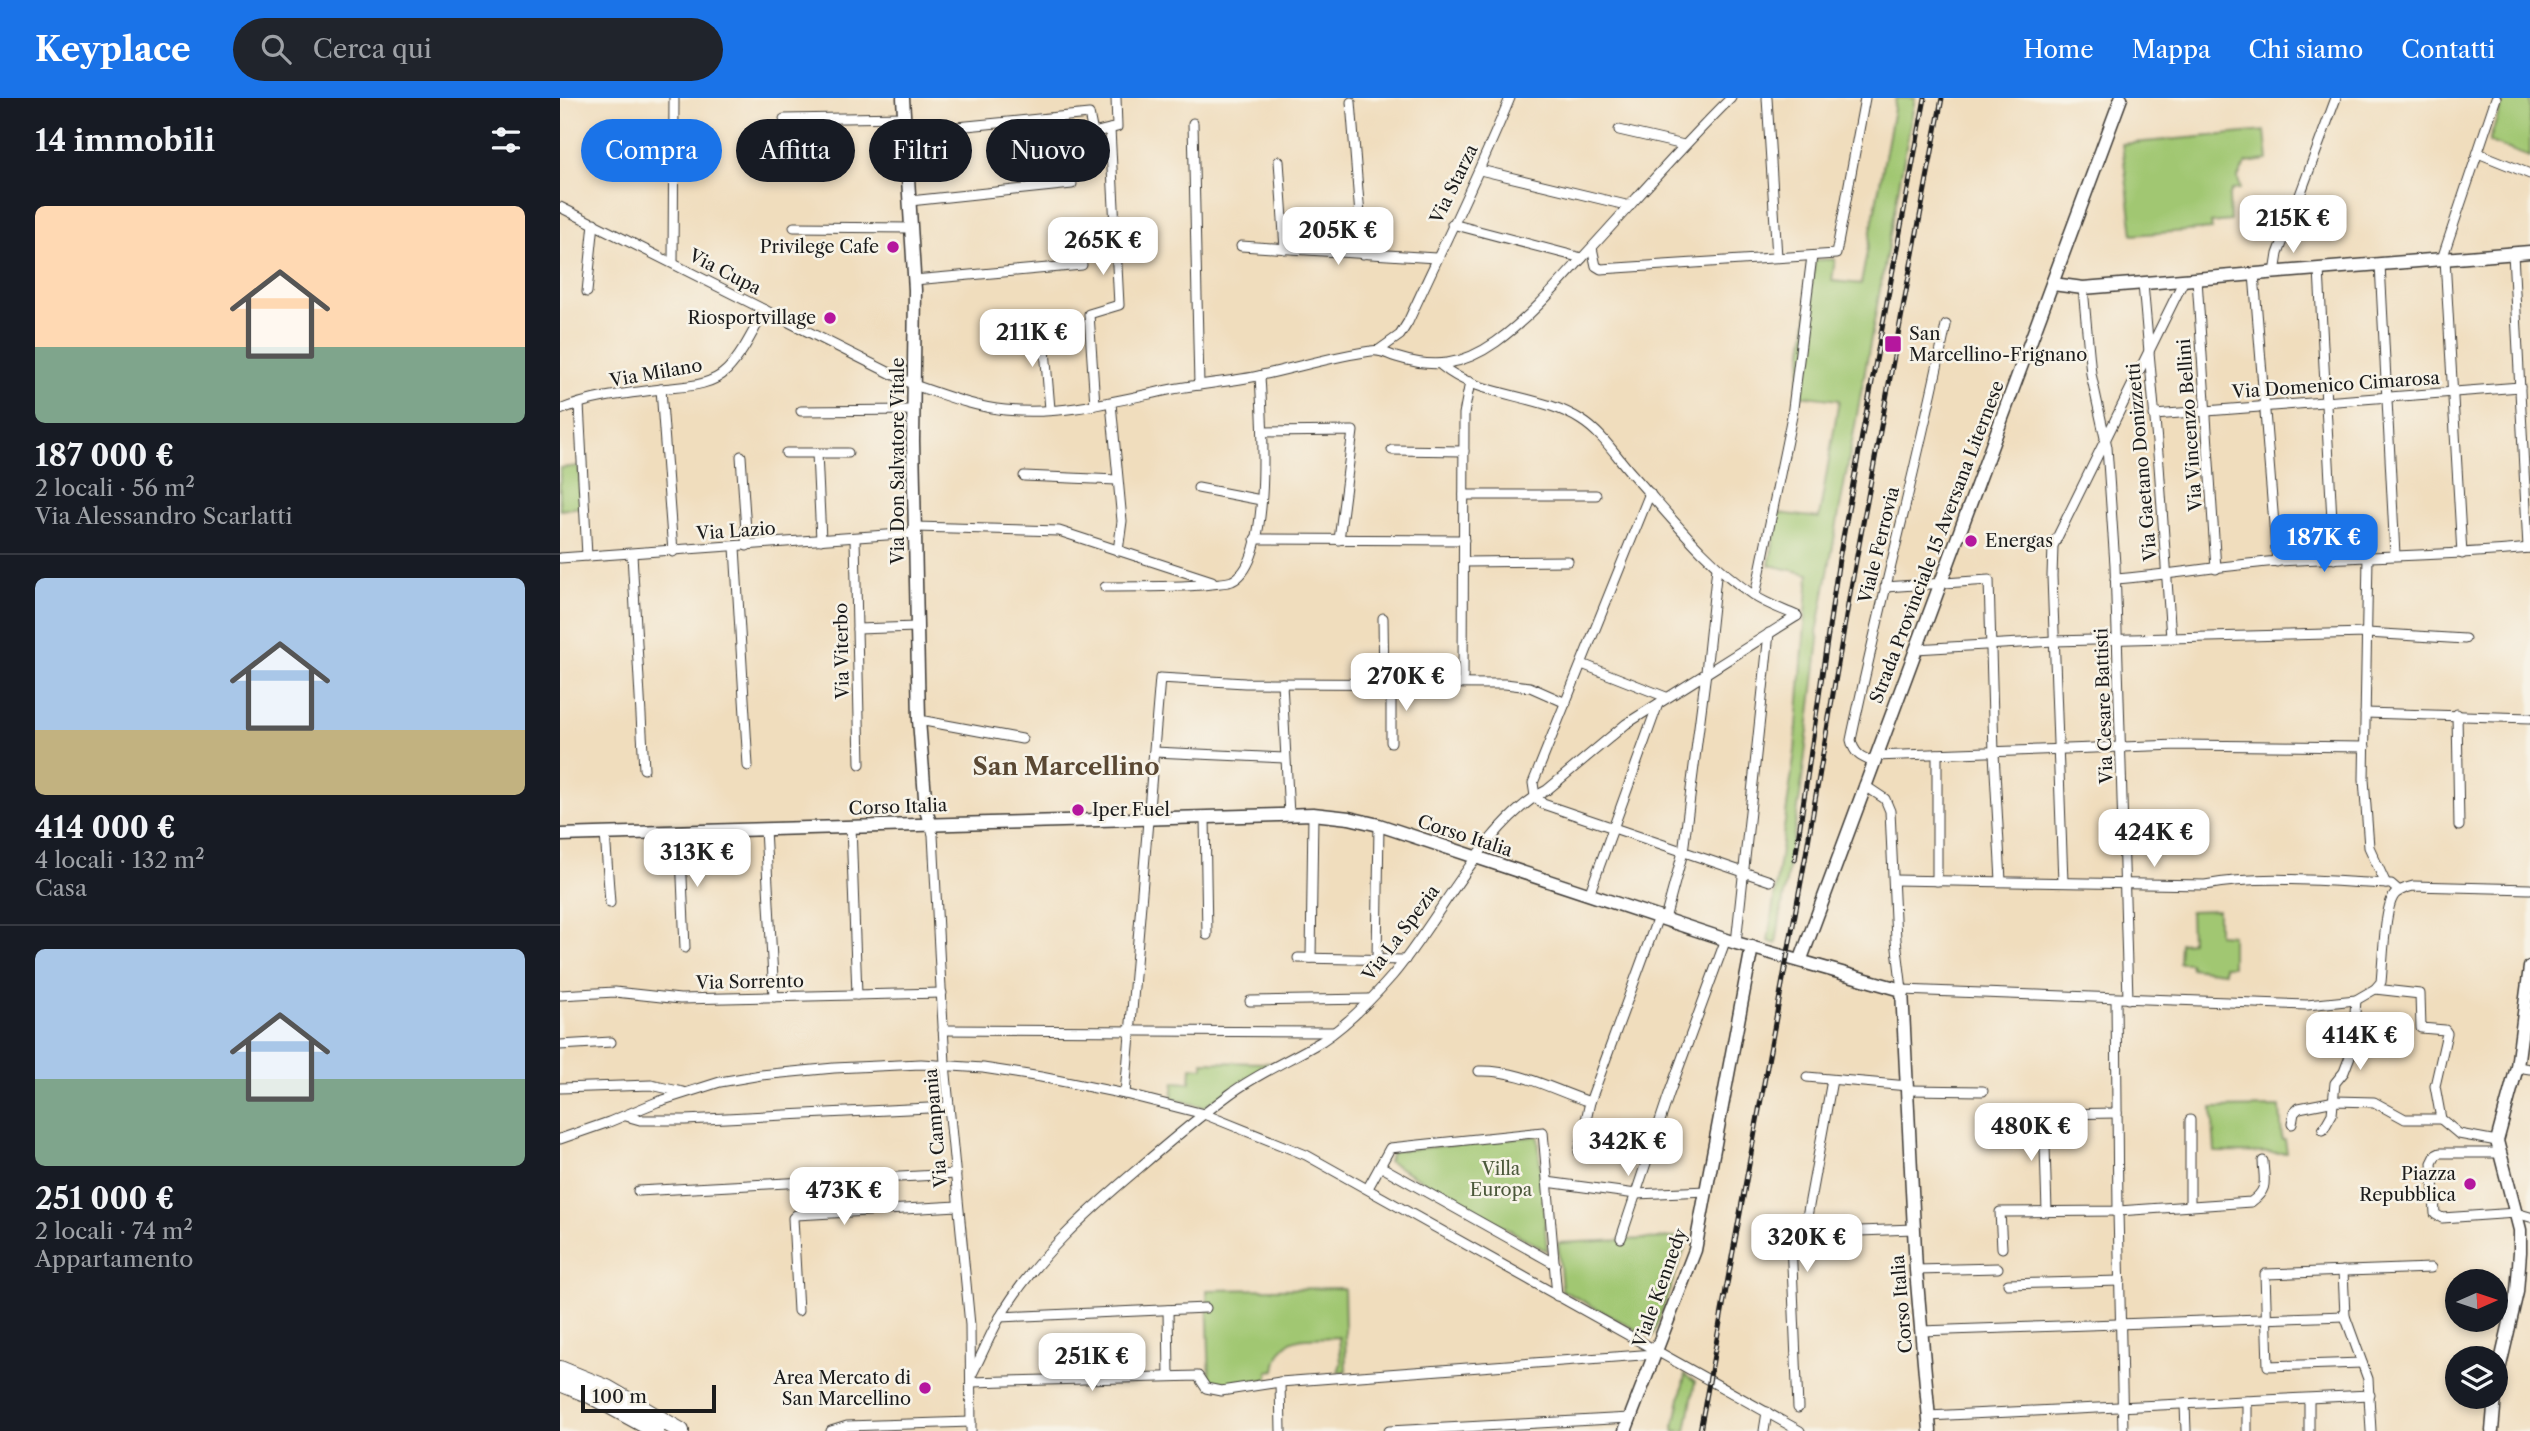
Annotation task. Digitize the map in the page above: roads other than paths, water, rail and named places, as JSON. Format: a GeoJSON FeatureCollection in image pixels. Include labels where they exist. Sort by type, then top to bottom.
{"type":"FeatureCollection","features":[{"type":"Feature","properties":{"kind":"highway"},"geometry":{"type":"LineString","coordinates":[[560,1369],[607,1388],[681,1431]]}},
{"type":"Feature","properties":{"kind":"highway"},"geometry":{"type":"LineString","coordinates":[[560,1382],[656,1431]]}},
{"type":"Feature","properties":{"kind":"street"},"geometry":{"type":"LineString","coordinates":[[673,263],[674,98]]}},
{"type":"Feature","properties":{"kind":"street","name":"Via Don Salvatore Vitale"},"geometry":{"type":"LineString","coordinates":[[903,98],[904,117]]}},
{"type":"Feature","properties":{"kind":"street"},"geometry":{"type":"LineString","coordinates":[[1095,405],[1090,314],[1119,305],[1110,129],[1117,127],[1116,98]]}},
{"type":"Feature","properties":{"kind":"street","name":"Via Starza"},"geometry":{"type":"LineString","coordinates":[[1379,350],[1400,335],[1480,170],[1510,98]]}},
{"type":"Feature","properties":{"kind":"street"},"geometry":{"type":"LineString","coordinates":[[1379,350],[1414,362],[1442,366],[1476,354],[1496,342],[1566,277],[1684,145],[1731,98]]}},
{"type":"Feature","properties":{"kind":"street"},"geometry":{"type":"LineString","coordinates":[[1767,98],[1777,257]]}},
{"type":"Feature","properties":{"kind":"street"},"geometry":{"type":"LineString","coordinates":[[1592,248],[1596,267],[1601,269],[1836,254],[1865,98]]}},
{"type":"Feature","properties":{"kind":"street","name":"Strada Provinciale 15 Aversana Liternese"},"geometry":{"type":"LineString","coordinates":[[1801,960],[2121,98]]}},
{"type":"Feature","properties":{"kind":"street"},"geometry":{"type":"LineString","coordinates":[[2275,273],[2278,254],[2336,98]]}},
{"type":"Feature","properties":{"kind":"street"},"geometry":{"type":"LineString","coordinates":[[2462,554],[2454,392],[2443,258],[2496,98]]}},
{"type":"Feature","properties":{"kind":"street"},"geometry":{"type":"LineString","coordinates":[[1351,102],[1363,254]]}},
{"type":"Feature","properties":{"kind":"street"},"geometry":{"type":"LineString","coordinates":[[1038,119],[1089,114],[1090,119]]}},
{"type":"Feature","properties":{"kind":"street"},"geometry":{"type":"LineString","coordinates":[[783,118],[904,117]]}},
{"type":"Feature","properties":{"kind":"street"},"geometry":{"type":"LineString","coordinates":[[1194,122],[1199,385]]}},
{"type":"Feature","properties":{"kind":"street"},"geometry":{"type":"LineString","coordinates":[[1619,130],[1684,145]]}},
{"type":"Feature","properties":{"kind":"street"},"geometry":{"type":"LineString","coordinates":[[2478,153],[2530,174]]}},
{"type":"Feature","properties":{"kind":"street"},"geometry":{"type":"LineString","coordinates":[[1279,161],[1285,248]]}},
{"type":"Feature","properties":{"kind":"street"},"geometry":{"type":"LineString","coordinates":[[1480,170],[1630,206]]}},
{"type":"Feature","properties":{"kind":"street","name":"Via Don Salvatore Vitale"},"geometry":{"type":"LineString","coordinates":[[909,182],[914,280],[919,720],[926,810],[930,823]]}},
{"type":"Feature","properties":{"kind":"street"},"geometry":{"type":"LineString","coordinates":[[910,201],[1072,184]]}},
{"type":"Feature","properties":{"kind":"street","name":"Via Cupa"},"geometry":{"type":"LineString","coordinates":[[560,207],[914,385],[973,405],[1007,410],[1095,405],[1260,376],[1347,354],[1379,350]]}},
{"type":"Feature","properties":{"kind":"street"},"geometry":{"type":"LineString","coordinates":[[587,292],[594,223]]}},
{"type":"Feature","properties":{"kind":"street"},"geometry":{"type":"LineString","coordinates":[[1452,224],[1583,258]]}},
{"type":"Feature","properties":{"kind":"street"},"geometry":{"type":"LineString","coordinates":[[794,227],[911,228]]}},
{"type":"Feature","properties":{"kind":"street"},"geometry":{"type":"LineString","coordinates":[[1241,246],[1436,258]]}},
{"type":"Feature","properties":{"kind":"street"},"geometry":{"type":"LineString","coordinates":[[2053,284],[2083,288],[2143,284],[2530,251]]}},
{"type":"Feature","properties":{"kind":"street"},"geometry":{"type":"LineString","coordinates":[[2115,579],[2277,562],[2462,554],[2529,548],[2513,253]]}},
{"type":"Feature","properties":{"kind":"street"},"geometry":{"type":"LineString","coordinates":[[1442,366],[1450,373],[1470,382],[1582,420],[1604,440],[1717,567],[1755,596],[1791,416],[1812,256]]}},
{"type":"Feature","properties":{"kind":"street"},"geometry":{"type":"LineString","coordinates":[[2380,264],[2396,555]]}},
{"type":"Feature","properties":{"kind":"street"},"geometry":{"type":"LineString","coordinates":[[914,280],[1082,265]]}},
{"type":"Feature","properties":{"kind":"street"},"geometry":{"type":"LineString","coordinates":[[2319,269],[2334,559]]}},
{"type":"Feature","properties":{"kind":"street"},"geometry":{"type":"LineString","coordinates":[[2254,275],[2277,562]]}},
{"type":"Feature","properties":{"kind":"street"},"geometry":{"type":"LineString","coordinates":[[2063,883],[2051,567],[2053,545],[2148,352],[2190,279]]}},
{"type":"Feature","properties":{"kind":"street","name":"Via Vincenzo Bellini"},"geometry":{"type":"LineString","coordinates":[[2190,279],[2205,411],[2216,569]]}},
{"type":"Feature","properties":{"kind":"street","name":"Via Gaetano Donizzetti"},"geometry":{"type":"LineString","coordinates":[[2143,284],[2171,638]]}},
{"type":"Feature","properties":{"kind":"street","name":"Via Cesare Battisti"},"geometry":{"type":"LineString","coordinates":[[2083,288],[2091,373],[2106,438],[2115,579],[2128,999]]}},
{"type":"Feature","properties":{"kind":"street","name":"Via Milano"},"geometry":{"type":"LineString","coordinates":[[560,410],[661,389],[697,385],[726,371],[765,310]]}},
{"type":"Feature","properties":{"kind":"street","name":"Viale Ferrovia"},"geometry":{"type":"LineString","coordinates":[[1874,759],[1859,756],[1851,740],[1874,630],[1926,424],[1945,325]]}},
{"type":"Feature","properties":{"kind":"street"},"geometry":{"type":"LineString","coordinates":[[1043,326],[1050,409]]}},
{"type":"Feature","properties":{"kind":"street"},"geometry":{"type":"LineString","coordinates":[[1105,587],[1167,588],[1217,583],[1232,581],[1242,573],[1251,557],[1255,539],[1265,468],[1260,376]]}},
{"type":"Feature","properties":{"kind":"street"},"geometry":{"type":"LineString","coordinates":[[1463,684],[1464,414],[1470,382]]}},
{"type":"Feature","properties":{"kind":"street","name":"Via Domenico Cimarosa"},"geometry":{"type":"LineString","coordinates":[[2154,415],[2520,387]]}},
{"type":"Feature","properties":{"kind":"street"},"geometry":{"type":"LineString","coordinates":[[661,389],[673,552]]}},
{"type":"Feature","properties":{"kind":"street"},"geometry":{"type":"LineString","coordinates":[[1111,402],[1122,521],[1118,551]]}},
{"type":"Feature","properties":{"kind":"street"},"geometry":{"type":"LineString","coordinates":[[579,404],[587,556]]}},
{"type":"Feature","properties":{"kind":"street"},"geometry":{"type":"LineString","coordinates":[[801,411],[914,410]]}},
{"type":"Feature","properties":{"kind":"street"},"geometry":{"type":"LineString","coordinates":[[1263,432],[1353,431],[1339,540]]}},
{"type":"Feature","properties":{"kind":"street"},"geometry":{"type":"LineString","coordinates":[[1392,450],[1464,451]]}},
{"type":"Feature","properties":{"kind":"street"},"geometry":{"type":"LineString","coordinates":[[786,453],[848,453]]}},
{"type":"Feature","properties":{"kind":"street"},"geometry":{"type":"LineString","coordinates":[[817,453],[821,540]]}},
{"type":"Feature","properties":{"kind":"street"},"geometry":{"type":"LineString","coordinates":[[741,456],[747,546]]}},
{"type":"Feature","properties":{"kind":"street"},"geometry":{"type":"LineString","coordinates":[[1024,476],[1118,480]]}},
{"type":"Feature","properties":{"kind":"street"},"geometry":{"type":"LineString","coordinates":[[1198,488],[1261,500]]}},
{"type":"Feature","properties":{"kind":"street"},"geometry":{"type":"LineString","coordinates":[[1650,494],[1534,783],[1535,796],[1543,804],[1770,881]]}},
{"type":"Feature","properties":{"kind":"street"},"geometry":{"type":"LineString","coordinates":[[1464,495],[1596,495]]}},
{"type":"Feature","properties":{"kind":"street","name":"Via Lazio"},"geometry":{"type":"LineString","coordinates":[[560,558],[855,538],[915,530],[1059,531],[1217,583]]}},
{"type":"Feature","properties":{"kind":"street","name":"Via Viterbo"},"geometry":{"type":"LineString","coordinates":[[855,538],[860,764]]}},
{"type":"Feature","properties":{"kind":"street"},"geometry":{"type":"LineString","coordinates":[[1255,539],[1464,540]]}},
{"type":"Feature","properties":{"kind":"street"},"geometry":{"type":"LineString","coordinates":[[736,547],[748,766]]}},
{"type":"Feature","properties":{"kind":"street"},"geometry":{"type":"LineString","coordinates":[[632,554],[644,769]]}},
{"type":"Feature","properties":{"kind":"street"},"geometry":{"type":"LineString","coordinates":[[2368,556],[2364,779],[2370,847],[2386,884]]}},
{"type":"Feature","properties":{"kind":"street"},"geometry":{"type":"LineString","coordinates":[[1464,562],[1568,561]]}},
{"type":"Feature","properties":{"kind":"street"},"geometry":{"type":"LineString","coordinates":[[1580,1152],[1590,1102],[1661,918],[1683,852],[1717,567]]}},
{"type":"Feature","properties":{"kind":"street"},"geometry":{"type":"LineString","coordinates":[[1885,587],[1989,580],[2001,881]]}},
{"type":"Feature","properties":{"kind":"street","name":"Via La Spezia"},"geometry":{"type":"LineString","coordinates":[[971,1379],[1000,1317],[1036,1268],[1065,1235],[1133,1173],[1231,1093],[1350,1020],[1405,960],[1476,858],[1516,812],[1547,790],[1626,724],[1797,616],[1755,596]]}},
{"type":"Feature","properties":{"kind":"street"},"geometry":{"type":"LineString","coordinates":[[1383,618],[1391,742]]}},
{"type":"Feature","properties":{"kind":"street"},"geometry":{"type":"LineString","coordinates":[[857,629],[917,627]]}},
{"type":"Feature","properties":{"kind":"street"},"geometry":{"type":"LineString","coordinates":[[1621,1238],[1669,1094],[1731,941],[1744,873],[1769,633]]}},
{"type":"Feature","properties":{"kind":"street"},"geometry":{"type":"LineString","coordinates":[[1915,649],[2054,641],[2367,633],[2465,639]]}},
{"type":"Feature","properties":{"kind":"street"},"geometry":{"type":"LineString","coordinates":[[1582,664],[1662,700],[1589,895]]}},
{"type":"Feature","properties":{"kind":"street"},"geometry":{"type":"LineString","coordinates":[[1125,1094],[1160,678],[1282,683],[1505,684],[1530,687],[1566,703]]}},
{"type":"Feature","properties":{"kind":"street"},"geometry":{"type":"LineString","coordinates":[[1282,683],[1289,815]]}},
{"type":"Feature","properties":{"kind":"street"},"geometry":{"type":"LineString","coordinates":[[2365,713],[2530,718]]}},
{"type":"Feature","properties":{"kind":"street"},"geometry":{"type":"LineString","coordinates":[[2457,715],[2459,826]]}},
{"type":"Feature","properties":{"kind":"street"},"geometry":{"type":"LineString","coordinates":[[919,720],[1022,739]]}},
{"type":"Feature","properties":{"kind":"street"},"geometry":{"type":"LineString","coordinates":[[1874,759],[1937,754],[2206,745],[2365,747]]}},
{"type":"Feature","properties":{"kind":"street"},"geometry":{"type":"LineString","coordinates":[[1154,752],[1285,758]]}},
{"type":"Feature","properties":{"kind":"street"},"geometry":{"type":"LineString","coordinates":[[1937,754],[1937,881]]}},
{"type":"Feature","properties":{"kind":"street"},"geometry":{"type":"LineString","coordinates":[[1864,785],[1889,804],[1896,940],[1902,990],[2307,1005],[2356,1000],[2375,989],[2381,982],[2387,922],[2392,897],[2399,891],[2413,886],[2530,889]]}},
{"type":"Feature","properties":{"kind":"street"},"geometry":{"type":"LineString","coordinates":[[1311,958],[1313,814]]}},
{"type":"Feature","properties":{"kind":"street","name":"Corso Italia"},"geometry":{"type":"LineString","coordinates":[[560,835],[1313,814],[1349,818],[1379,825],[1731,941],[1902,990],[1916,1270],[1930,1431]]}},
{"type":"Feature","properties":{"kind":"street"},"geometry":{"type":"LineString","coordinates":[[1205,817],[1207,935]]}},
{"type":"Feature","properties":{"kind":"street","name":"Via Campania"},"geometry":{"type":"LineString","coordinates":[[930,823],[933,835],[945,1064],[971,1348],[971,1426]]}},
{"type":"Feature","properties":{"kind":"street"},"geometry":{"type":"LineString","coordinates":[[1377,959],[1379,825]]}},
{"type":"Feature","properties":{"kind":"street"},"geometry":{"type":"LineString","coordinates":[[851,826],[857,995]]}},
{"type":"Feature","properties":{"kind":"street"},"geometry":{"type":"LineString","coordinates":[[765,829],[774,997]]}},
{"type":"Feature","properties":{"kind":"street"},"geometry":{"type":"LineString","coordinates":[[680,831],[685,948]]}},
{"type":"Feature","properties":{"kind":"street"},"geometry":{"type":"LineString","coordinates":[[605,833],[610,903]]}},
{"type":"Feature","properties":{"kind":"street"},"geometry":{"type":"LineString","coordinates":[[1894,880],[2205,885],[2225,881],[2319,881],[2390,884],[2399,891]]}},
{"type":"Feature","properties":{"kind":"street","name":"Viale Kennedy"},"geometry":{"type":"LineString","coordinates":[[1626,1431],[1695,1250],[1752,947]]}},
{"type":"Feature","properties":{"kind":"street"},"geometry":{"type":"LineString","coordinates":[[1298,958],[1405,960]]}},
{"type":"Feature","properties":{"kind":"street"},"geometry":{"type":"LineString","coordinates":[[2504,1346],[2517,1292],[2520,1230],[2498,1147],[2524,1068],[2530,967]]}},
{"type":"Feature","properties":{"kind":"street"},"geometry":{"type":"LineString","coordinates":[[2375,989],[2420,994],[2421,1028],[2447,1032],[2435,1086],[2441,1119]]}},
{"type":"Feature","properties":{"kind":"street","name":"Via Sorrento"},"geometry":{"type":"LineString","coordinates":[[560,995],[615,992],[680,999],[942,993]]}},
{"type":"Feature","properties":{"kind":"street"},"geometry":{"type":"LineString","coordinates":[[1250,1001],[1370,999]]}},
{"type":"Feature","properties":{"kind":"street"},"geometry":{"type":"LineString","coordinates":[[2116,999],[2123,1431]]}},
{"type":"Feature","properties":{"kind":"street"},"geometry":{"type":"LineString","coordinates":[[2323,1130],[2332,1114],[2335,1083],[2344,1072],[2352,1051],[2356,1000]]}},
{"type":"Feature","properties":{"kind":"street"},"geometry":{"type":"LineString","coordinates":[[943,1030],[1333,1032]]}},
{"type":"Feature","properties":{"kind":"street"},"geometry":{"type":"LineString","coordinates":[[560,1045],[611,1042]]}},
{"type":"Feature","properties":{"kind":"street"},"geometry":{"type":"LineString","coordinates":[[560,1139],[657,1102],[720,1082],[834,1068],[945,1064],[1041,1076],[1125,1094],[1204,1114],[1306,1155],[1800,1431]]}},
{"type":"Feature","properties":{"kind":"street"},"geometry":{"type":"LineString","coordinates":[[1479,1071],[1500,1070],[1522,1075],[1590,1102]]}},
{"type":"Feature","properties":{"kind":"street"},"geometry":{"type":"LineString","coordinates":[[1807,1077],[1908,1088],[1983,1091]]}},
{"type":"Feature","properties":{"kind":"street"},"geometry":{"type":"LineString","coordinates":[[1804,1233],[1832,1080]]}},
{"type":"Feature","properties":{"kind":"street"},"geometry":{"type":"LineString","coordinates":[[560,1088],[651,1085],[686,1093]]}},
{"type":"Feature","properties":{"kind":"street"},"geometry":{"type":"LineString","coordinates":[[2292,1124],[2294,1113],[2299,1108],[2335,1101],[2374,1102],[2404,1119],[2441,1119],[2459,1134],[2498,1147]]}},
{"type":"Feature","properties":{"kind":"street"},"geometry":{"type":"LineString","coordinates":[[625,1116],[640,1120],[685,1120],[949,1107]]}},
{"type":"Feature","properties":{"kind":"street"},"geometry":{"type":"LineString","coordinates":[[1984,1115],[2117,1113]]}},
{"type":"Feature","properties":{"kind":"street"},"geometry":{"type":"LineString","coordinates":[[2044,1114],[2048,1212]]}},
{"type":"Feature","properties":{"kind":"street"},"geometry":{"type":"LineString","coordinates":[[2190,1120],[2190,1206]]}},
{"type":"Feature","properties":{"kind":"street"},"geometry":{"type":"LineString","coordinates":[[1368,1188],[1390,1148],[1543,1132],[1558,1296]]}},
{"type":"Feature","properties":{"kind":"street"},"geometry":{"type":"LineString","coordinates":[[2498,1147],[2441,1153],[2435,1156],[2432,1163],[2434,1214],[2442,1218],[2516,1213],[2530,1217]]}},
{"type":"Feature","properties":{"kind":"street"},"geometry":{"type":"LineString","coordinates":[[2002,1248],[2000,1212],[2118,1211],[2251,1202],[2265,1187],[2263,1161]]}},
{"type":"Feature","properties":{"kind":"street"},"geometry":{"type":"LineString","coordinates":[[1380,1166],[1555,1264]]}},
{"type":"Feature","properties":{"kind":"street"},"geometry":{"type":"LineString","coordinates":[[638,1192],[956,1174]]}},
{"type":"Feature","properties":{"kind":"street"},"geometry":{"type":"LineString","coordinates":[[1547,1182],[1636,1194],[1707,1191]]}},
{"type":"Feature","properties":{"kind":"street"},"geometry":{"type":"LineString","coordinates":[[798,1311],[793,1218],[796,1215],[958,1206]]}},
{"type":"Feature","properties":{"kind":"street"},"geometry":{"type":"LineString","coordinates":[[1798,1408],[1791,1241],[1794,1236],[1804,1233],[1914,1229]]}},
{"type":"Feature","properties":{"kind":"street"},"geometry":{"type":"LineString","coordinates":[[1916,1270],[1998,1268]]}},
{"type":"Feature","properties":{"kind":"street"},"geometry":{"type":"LineString","coordinates":[[2362,1363],[2268,1366],[2265,1274],[2431,1268]]}},
{"type":"Feature","properties":{"kind":"street"},"geometry":{"type":"LineString","coordinates":[[2343,1271],[2345,1316],[2368,1378],[2371,1431]]}},
{"type":"Feature","properties":{"kind":"street"},"geometry":{"type":"LineString","coordinates":[[2008,1284],[2120,1281]]}},
{"type":"Feature","properties":{"kind":"street"},"geometry":{"type":"LineString","coordinates":[[1000,1317],[1206,1308]]}},
{"type":"Feature","properties":{"kind":"street"},"geometry":{"type":"LineString","coordinates":[[1168,1310],[1169,1376]]}},
{"type":"Feature","properties":{"kind":"street"},"geometry":{"type":"LineString","coordinates":[[1921,1331],[2345,1316]]}},
{"type":"Feature","properties":{"kind":"street"},"geometry":{"type":"LineString","coordinates":[[971,1348],[987,1344]]}},
{"type":"Feature","properties":{"kind":"street"},"geometry":{"type":"LineString","coordinates":[[971,1379],[1198,1376],[1206,1388],[1221,1391],[1280,1382],[1655,1352]]}},
{"type":"Feature","properties":{"kind":"street"},"geometry":{"type":"LineString","coordinates":[[1280,1382],[1282,1431]]}},
{"type":"Feature","properties":{"kind":"street"},"geometry":{"type":"LineString","coordinates":[[1928,1416],[2370,1395]]}},
{"type":"Feature","properties":{"kind":"street"},"geometry":{"type":"LineString","coordinates":[[2309,1399],[2309,1431]]}},
{"type":"Feature","properties":{"kind":"street"},"geometry":{"type":"LineString","coordinates":[[2247,1401],[2247,1431]]}},
{"type":"Feature","properties":{"kind":"street"},"geometry":{"type":"LineString","coordinates":[[2185,1404],[2186,1431]]}},
{"type":"Feature","properties":{"kind":"street"},"geometry":{"type":"LineString","coordinates":[[2491,1431],[2494,1409]]}},
{"type":"Feature","properties":{"kind":"street"},"geometry":{"type":"LineString","coordinates":[[1764,1431],[1767,1412]]}},
{"type":"Feature","properties":{"kind":"street"},"geometry":{"type":"LineString","coordinates":[[1389,1431],[1630,1418]]}},
{"type":"Feature","properties":{"kind":"street"},"geometry":{"type":"LineString","coordinates":[[831,1431],[847,1426],[971,1426]]}},
{"type":"Feature","properties":{"kind":"railway"},"geometry":{"type":"LineString","coordinates":[[1795,860],[1839,559],[1925,98]]}},
{"type":"Feature","properties":{"kind":"railway"},"geometry":{"type":"LineString","coordinates":[[1700,1431],[1805,860],[1850,593],[1942,98]]}},
{"type":"Feature","properties":{"kind":"place","name":"Privilege Cafe"},"geometry":{"type":"Point","coordinates":[893,247]}},
{"type":"Feature","properties":{"kind":"place","name":"Riosportvillage"},"geometry":{"type":"Point","coordinates":[830,318]}},
{"type":"Feature","properties":{"kind":"place","name":"San Marcellino-Frignano"},"geometry":{"type":"Point","coordinates":[1893,344]}},
{"type":"Feature","properties":{"kind":"place","name":"Energas"},"geometry":{"type":"Point","coordinates":[1971,541]}},
{"type":"Feature","properties":{"kind":"place","name":"Iper Fuel"},"geometry":{"type":"Point","coordinates":[1078,810]}},
{"type":"Feature","properties":{"kind":"place","name":"Piazza Repubblica"},"geometry":{"type":"Point","coordinates":[2470,1184]}},
{"type":"Feature","properties":{"kind":"place","name":"Area Mercato di San Marcellino"},"geometry":{"type":"Point","coordinates":[925,1388]}},
{"type":"Feature","properties":{"kind":"district","name":"San Marcellino"},"geometry":{"type":"Point","coordinates":[1066,766]}},
{"type":"Feature","properties":{"kind":"park label","name":"Villa Europa"},"geometry":{"type":"Point","coordinates":[1501,1179]}}]}
